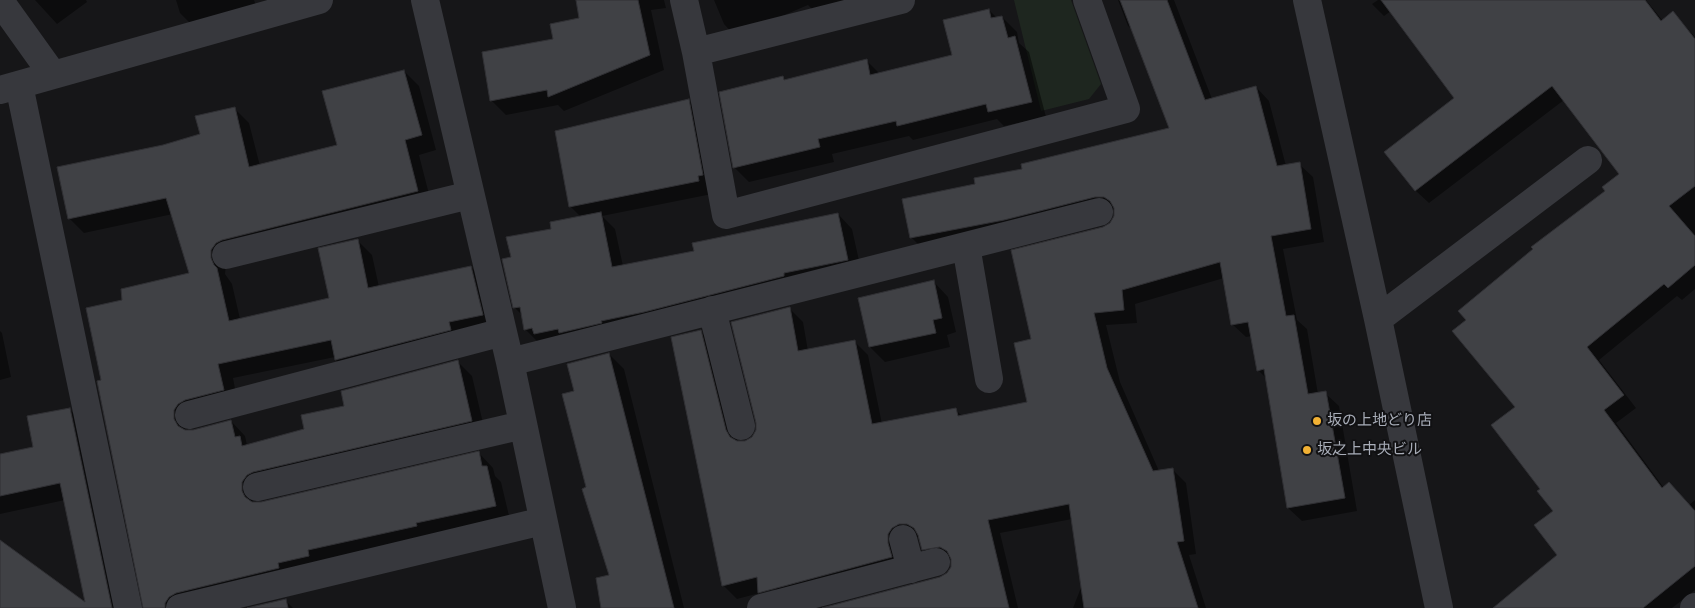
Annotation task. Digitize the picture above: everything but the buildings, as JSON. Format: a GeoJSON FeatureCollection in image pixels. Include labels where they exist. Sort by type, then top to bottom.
{"type":"FeatureCollection","features":[{"type":"Feature","properties":{"kind":"street"},"geometry":{"type":"LineString","coordinates":[[0,0],[53,75]]}},
{"type":"Feature","properties":{"kind":"street"},"geometry":{"type":"LineString","coordinates":[[128,608],[10,88],[319,0]]}},
{"type":"Feature","properties":{"kind":"street"},"geometry":{"type":"LineString","coordinates":[[425,0],[510,362],[562,608]]}},
{"type":"Feature","properties":{"kind":"street"},"geometry":{"type":"LineString","coordinates":[[684,0],[696,52],[726,215],[1126,109],[1087,0]]}},
{"type":"Feature","properties":{"kind":"street"},"geometry":{"type":"LineString","coordinates":[[696,52],[901,0]]}},
{"type":"Feature","properties":{"kind":"street"},"geometry":{"type":"LineString","coordinates":[[1307,0],[1378,319],[1439,608]]}},
{"type":"Feature","properties":{"kind":"street"},"geometry":{"type":"LineString","coordinates":[[1378,319],[1588,160]]}},
{"type":"Feature","properties":{"kind":"street"},"geometry":{"type":"LineString","coordinates":[[226,256],[470,195]]}},
{"type":"Feature","properties":{"kind":"street"},"geometry":{"type":"LineString","coordinates":[[510,362],[1098,212]]}},
{"type":"Feature","properties":{"kind":"street"},"geometry":{"type":"LineString","coordinates":[[966,246],[990,380]]}},
{"type":"Feature","properties":{"kind":"street"},"geometry":{"type":"LineString","coordinates":[[712,310],[741,426]]}},
{"type":"Feature","properties":{"kind":"street"},"geometry":{"type":"LineString","coordinates":[[189,415],[503,332]]}},
{"type":"Feature","properties":{"kind":"street"},"geometry":{"type":"LineString","coordinates":[[257,487],[523,426]]}},
{"type":"Feature","properties":{"kind":"street"},"geometry":{"type":"LineString","coordinates":[[180,608],[543,521]]}},
{"type":"Feature","properties":{"kind":"street"},"geometry":{"type":"LineString","coordinates":[[761,608],[924,566],[903,539]]}},
{"type":"Feature","properties":{"kind":"shaded area"},"geometry":{"type":"Polygon","coordinates":[[[1014,0],[1071,0],[1101,84],[1089,99],[1041,111],[1014,0]]]}},
{"type":"Feature","properties":{"kind":"place","name":"坂の上地どり店"},"geometry":{"type":"Point","coordinates":[1317,421]}},
{"type":"Feature","properties":{"kind":"place","name":"坂之上中央ビル"},"geometry":{"type":"Point","coordinates":[1307,450]}}]}
